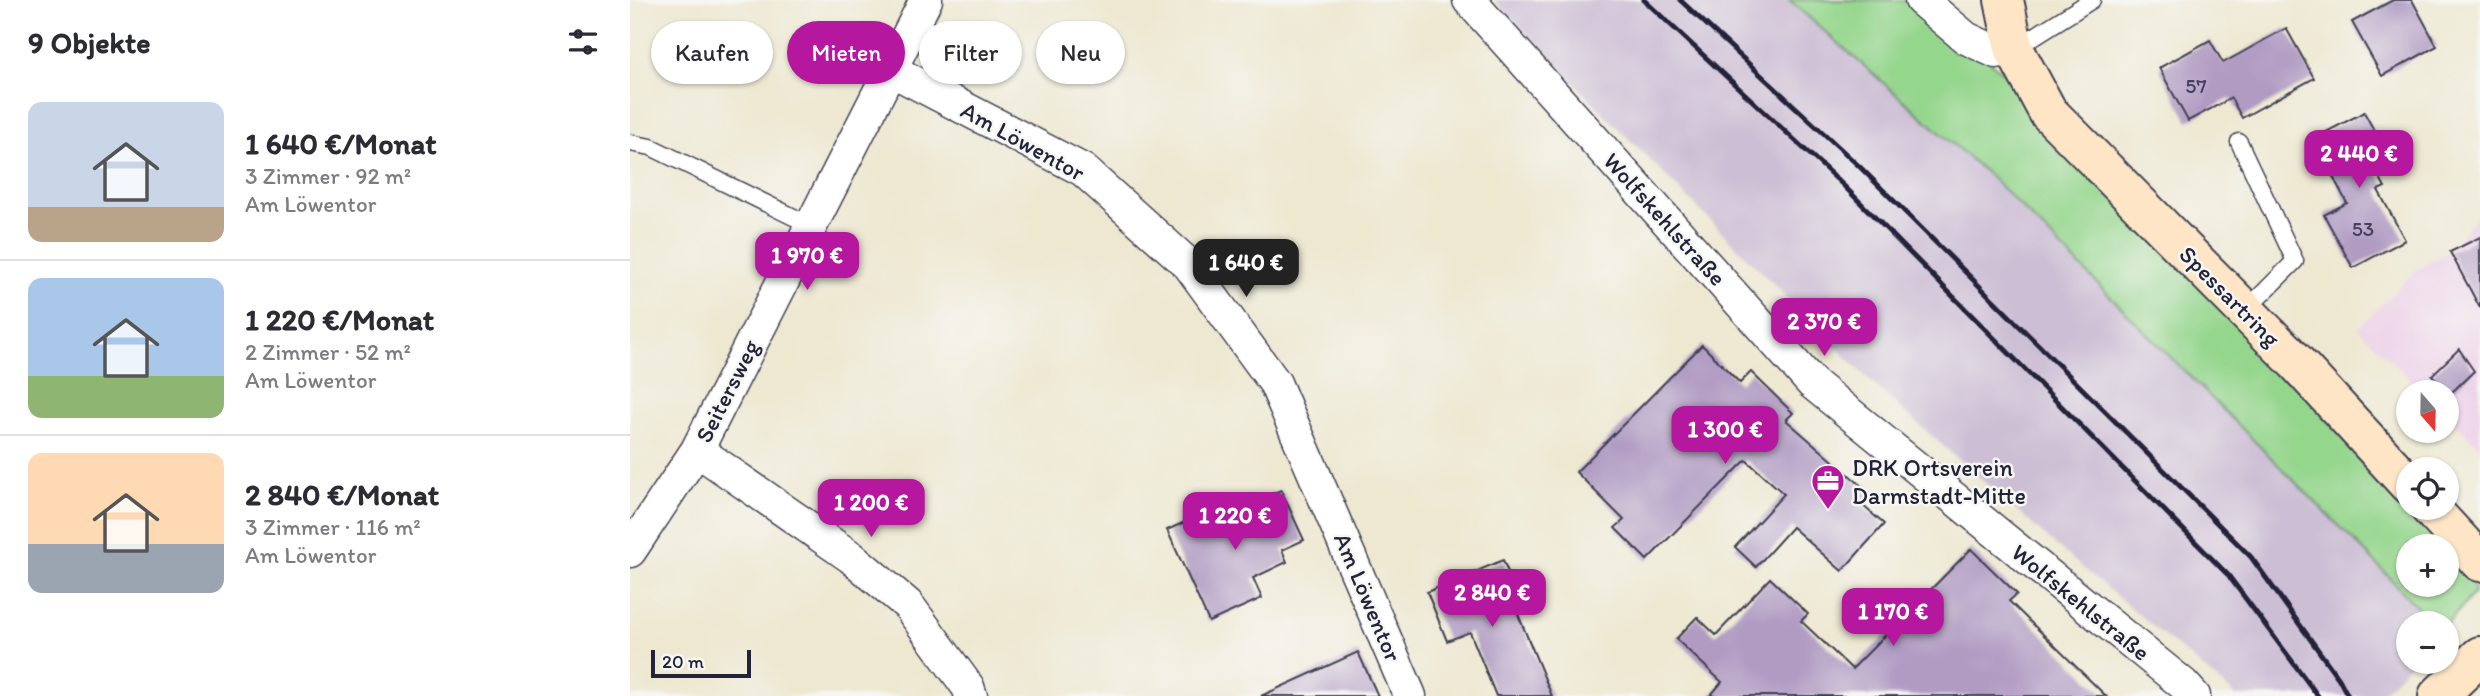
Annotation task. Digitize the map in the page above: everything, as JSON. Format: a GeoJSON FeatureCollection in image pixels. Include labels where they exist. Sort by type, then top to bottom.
{"type":"FeatureCollection","features":[{"type":"Feature","properties":{"kind":"main road","name":"Spessartring"},"geometry":{"type":"LineString","coordinates":[[2004,0],[2014,49],[2048,112],[2245,311],[2396,471]]}},
{"type":"Feature","properties":{"kind":"main road"},"geometry":{"type":"LineString","coordinates":[[2441,520],[2480,562]]}},
{"type":"Feature","properties":{"kind":"main road"},"geometry":{"type":"LineString","coordinates":[[2438,696],[2480,656]]}},
{"type":"Feature","properties":{"kind":"street","name":"Seitersweg"},"geometry":{"type":"LineString","coordinates":[[905,42],[926,0]]}},
{"type":"Feature","properties":{"kind":"street","name":"Wolfskehlstraße"},"geometry":{"type":"LineString","coordinates":[[1469,0],[1812,383],[2183,684],[2194,696]]}},
{"type":"Feature","properties":{"kind":"street"},"geometry":{"type":"LineString","coordinates":[[1921,0],[1966,38],[1996,52],[2014,49]]}},
{"type":"Feature","properties":{"kind":"street","name":"Am Löwentor"},"geometry":{"type":"LineString","coordinates":[[905,77],[1083,170],[1189,265],[1275,383],[1410,696]]}},
{"type":"Feature","properties":{"kind":"street","name":"Seitersweg"},"geometry":{"type":"LineString","coordinates":[[630,551],[697,450],[884,84]]}},
{"type":"Feature","properties":{"kind":"street"},"geometry":{"type":"LineString","coordinates":[[697,450],[851,557],[908,605],[971,696]]}},
{"type":"Feature","properties":{"kind":"lane"},"geometry":{"type":"LineString","coordinates":[[2014,49],[2092,0]]}},
{"type":"Feature","properties":{"kind":"lane"},"geometry":{"type":"LineString","coordinates":[[2239,142],[2295,261],[2245,311]]}},
{"type":"Feature","properties":{"kind":"lane"},"geometry":{"type":"LineString","coordinates":[[630,144],[651,148],[812,226]]}},
{"type":"Feature","properties":{"kind":"shaded area"},"geometry":{"type":"Polygon","coordinates":[[[1494,0],[1806,0],[2002,173],[2396,572],[2396,597],[2428,597],[2450,611],[2396,611],[2396,674],[2400,674],[2379,696],[2236,696],[2053,543],[1871,382],[1494,0]]]}},
{"type":"Feature","properties":{"kind":"shaded area"},"geometry":{"type":"Polygon","coordinates":[[[2480,212],[2480,448],[2459,427],[2459,380],[2411,380],[2358,328],[2416,270],[2447,253],[2480,212]]]}},
{"type":"Feature","properties":{"kind":"green space"},"geometry":{"type":"Polygon","coordinates":[[[1789,0],[1921,0],[2048,112],[2396,489],[2396,520],[2422,520],[2433,534],[2396,534],[2396,585],[2372,559],[1993,179],[1789,0]]]}},
{"type":"Feature","properties":{"kind":"green space"},"geometry":{"type":"Polygon","coordinates":[[[2459,566],[2473,584],[2475,592],[2458,611],[2421,611],[2408,597],[2459,597],[2459,566]]]}},
{"type":"Feature","properties":{"kind":"building"},"geometry":{"type":"Polygon","coordinates":[[[2393,0],[2412,0],[2437,46],[2382,76],[2352,22],[2393,0]]]}},
{"type":"Feature","properties":{"kind":"building"},"geometry":{"type":"Polygon","coordinates":[[[2286,28],[2314,78],[2242,118],[2231,98],[2188,121],[2159,68],[2210,40],[2223,63],[2286,28]]]}},
{"type":"Feature","properties":{"kind":"building"},"geometry":{"type":"Polygon","coordinates":[[[2364,112],[2392,163],[2376,171],[2385,187],[2378,190],[2405,240],[2353,268],[2324,215],[2347,203],[2313,139],[2364,112]]]}},
{"type":"Feature","properties":{"kind":"building"},"geometry":{"type":"Polygon","coordinates":[[[2480,237],[2480,308],[2450,252],[2480,237]]]}},
{"type":"Feature","properties":{"kind":"building"},"geometry":{"type":"Polygon","coordinates":[[[1702,345],[1740,383],[1751,372],[1793,413],[1786,420],[1871,494],[1862,505],[1884,524],[1842,571],[1792,527],[1756,567],[1735,547],[1784,494],[1746,460],[1647,560],[1615,528],[1624,520],[1576,472],[1702,345]]]}},
{"type":"Feature","properties":{"kind":"building"},"geometry":{"type":"Polygon","coordinates":[[[2459,349],[2474,371],[2459,385],[2459,380],[2436,380],[2432,375],[2459,349]]]}},
{"type":"Feature","properties":{"kind":"building"},"geometry":{"type":"Polygon","coordinates":[[[1281,490],[1304,540],[1282,550],[1287,562],[1253,578],[1262,598],[1209,622],[1167,530],[1209,511],[1213,520],[1281,490]]]}},
{"type":"Feature","properties":{"kind":"building"},"geometry":{"type":"Polygon","coordinates":[[[1971,549],[2017,594],[2009,601],[2106,696],[1710,696],[1722,682],[1676,639],[1697,617],[1716,635],[1770,578],[1808,614],[1801,621],[1852,669],[1971,549]]]}},
{"type":"Feature","properties":{"kind":"building"},"geometry":{"type":"Polygon","coordinates":[[[1503,560],[1523,609],[1517,612],[1552,696],[1496,696],[1470,632],[1447,641],[1427,592],[1503,560]]]}},
{"type":"Feature","properties":{"kind":"building"},"geometry":{"type":"Polygon","coordinates":[[[1358,652],[1378,696],[1261,696],[1358,652]]]}},
{"type":"Feature","properties":{"kind":"railway"},"geometry":{"type":"LineString","coordinates":[[1644,0],[1844,186],[2228,575],[2318,696]]}},
{"type":"Feature","properties":{"kind":"railway"},"geometry":{"type":"LineString","coordinates":[[1680,0],[1860,167],[2251,557],[2339,679],[2348,696]]}},
{"type":"Feature","properties":{"kind":"place","name":"DRK Ortsverein Darmstadt-Mitte"},"geometry":{"type":"Point","coordinates":[1828,511]}}]}
